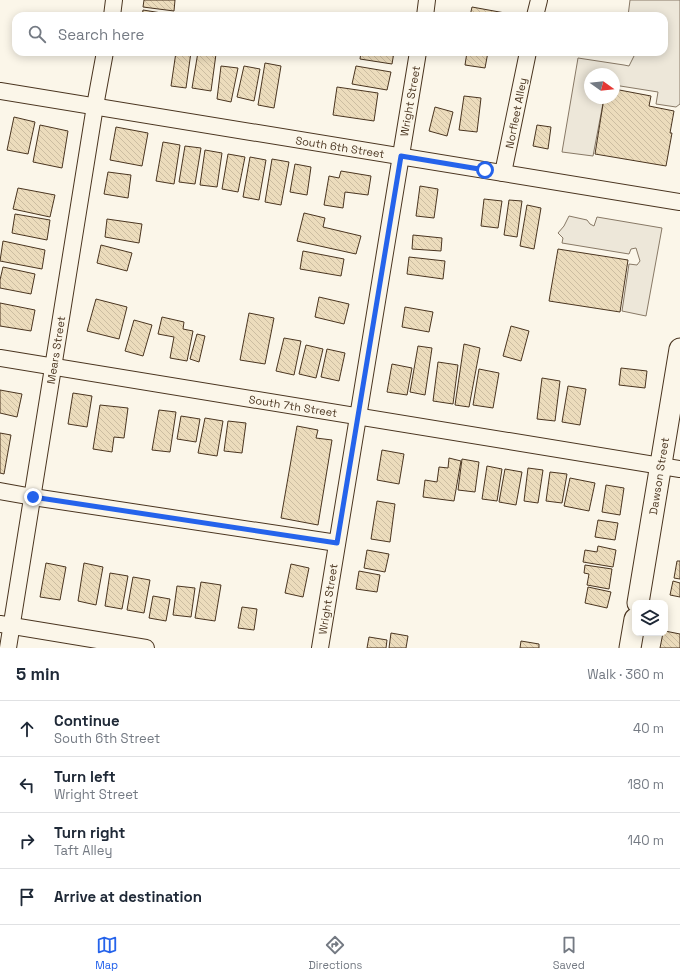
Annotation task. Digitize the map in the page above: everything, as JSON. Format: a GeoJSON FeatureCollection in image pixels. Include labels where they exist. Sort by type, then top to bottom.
{"type":"FeatureCollection","features":[{"type":"Feature","properties":{"kind":"main road","name":"Dawson Street"},"geometry":{"type":"LineString","coordinates":[[639,600],[670,468],[680,349]]}},
{"type":"Feature","properties":{"kind":"main road"},"geometry":{"type":"LineString","coordinates":[[630,648],[632,636]]}},
{"type":"Feature","properties":{"kind":"street"},"geometry":{"type":"LineString","coordinates":[[112,12],[114,0]]}},
{"type":"Feature","properties":{"kind":"street"},"geometry":{"type":"LineString","coordinates":[[426,12],[427,0]]}},
{"type":"Feature","properties":{"kind":"street"},"geometry":{"type":"LineString","coordinates":[[536,12],[538,0]]}},
{"type":"Feature","properties":{"kind":"street","name":"Mears Street"},"geometry":{"type":"LineString","coordinates":[[8,648],[6,625],[33,497],[104,56]]}},
{"type":"Feature","properties":{"kind":"street","name":"Wright Street"},"geometry":{"type":"LineString","coordinates":[[320,648],[417,56]]}},
{"type":"Feature","properties":{"kind":"street","name":"Norfleet Alley"},"geometry":{"type":"LineString","coordinates":[[503,173],[527,56]]}},
{"type":"Feature","properties":{"kind":"street","name":"South 6th Street"},"geometry":{"type":"LineString","coordinates":[[0,91],[680,202]]}},
{"type":"Feature","properties":{"kind":"street","name":"South 7th Street"},"geometry":{"type":"LineString","coordinates":[[0,358],[670,468]]}},
{"type":"Feature","properties":{"kind":"street"},"geometry":{"type":"LineString","coordinates":[[0,491],[337,543]]}},
{"type":"Feature","properties":{"kind":"street"},"geometry":{"type":"LineString","coordinates":[[6,625],[146,648]]}},
{"type":"Feature","properties":{"kind":"shaded area"},"geometry":{"type":"Polygon","coordinates":[[[630,0],[680,0],[680,104],[676,107],[656,104],[658,92],[620,86],[620,68],[584,68],[584,104],[603,104],[593,156],[562,152],[578,58],[629,66],[634,56],[668,56],[668,12],[628,12],[630,0]]]}},
{"type":"Feature","properties":{"kind":"shaded area"},"geometry":{"type":"Polygon","coordinates":[[[569,216],[587,220],[594,226],[597,217],[662,228],[646,316],[622,311],[629,264],[637,265],[640,261],[636,248],[631,249],[629,254],[562,243],[563,238],[558,233],[564,226],[569,216]]]}},
{"type":"Feature","properties":{"kind":"building"},"geometry":{"type":"Polygon","coordinates":[[[144,0],[175,0],[174,11],[143,7],[144,0]]]}},
{"type":"Feature","properties":{"kind":"building"},"geometry":{"type":"Polygon","coordinates":[[[472,7],[500,12],[471,12],[472,7]]]}},
{"type":"Feature","properties":{"kind":"building"},"geometry":{"type":"Polygon","coordinates":[[[143,10],[155,12],[143,12],[143,10]]]}},
{"type":"Feature","properties":{"kind":"building"},"geometry":{"type":"Polygon","coordinates":[[[175,56],[190,56],[186,88],[171,86],[175,56]]]}},
{"type":"Feature","properties":{"kind":"building"},"geometry":{"type":"Polygon","coordinates":[[[197,56],[216,56],[211,91],[192,88],[197,56]]]}},
{"type":"Feature","properties":{"kind":"building"},"geometry":{"type":"Polygon","coordinates":[[[360,56],[393,56],[392,64],[360,59],[360,56]]]}},
{"type":"Feature","properties":{"kind":"building"},"geometry":{"type":"Polygon","coordinates":[[[466,56],[487,56],[485,68],[465,65],[466,56]]]}},
{"type":"Feature","properties":{"kind":"building"},"geometry":{"type":"Polygon","coordinates":[[[265,63],[281,66],[274,108],[258,105],[265,63]]]}},
{"type":"Feature","properties":{"kind":"building"},"geometry":{"type":"Polygon","coordinates":[[[221,66],[238,68],[231,102],[217,99],[221,66]]]}},
{"type":"Feature","properties":{"kind":"building"},"geometry":{"type":"Polygon","coordinates":[[[244,66],[260,69],[254,101],[237,97],[244,66]]]}},
{"type":"Feature","properties":{"kind":"building"},"geometry":{"type":"Polygon","coordinates":[[[356,66],[391,72],[387,90],[352,84],[356,66]]]}},
{"type":"Feature","properties":{"kind":"building"},"geometry":{"type":"Polygon","coordinates":[[[337,87],[378,93],[374,121],[333,115],[337,87]]]}},
{"type":"Feature","properties":{"kind":"building"},"geometry":{"type":"Polygon","coordinates":[[[620,90],[651,96],[649,106],[674,111],[666,166],[595,154],[603,104],[620,104],[620,90]]]}},
{"type":"Feature","properties":{"kind":"building"},"geometry":{"type":"Polygon","coordinates":[[[464,96],[481,98],[477,132],[459,130],[464,96]]]}},
{"type":"Feature","properties":{"kind":"building"},"geometry":{"type":"Polygon","coordinates":[[[435,107],[453,112],[447,136],[429,131],[435,107]]]}},
{"type":"Feature","properties":{"kind":"building"},"geometry":{"type":"Polygon","coordinates":[[[14,117],[35,122],[28,154],[7,150],[14,117]]]}},
{"type":"Feature","properties":{"kind":"building"},"geometry":{"type":"Polygon","coordinates":[[[40,125],[68,131],[62,168],[33,162],[40,125]]]}},
{"type":"Feature","properties":{"kind":"building"},"geometry":{"type":"Polygon","coordinates":[[[537,125],[551,127],[548,149],[533,146],[537,125]]]}},
{"type":"Feature","properties":{"kind":"building"},"geometry":{"type":"Polygon","coordinates":[[[116,127],[148,133],[142,166],[110,160],[116,127]]]}},
{"type":"Feature","properties":{"kind":"building"},"geometry":{"type":"Polygon","coordinates":[[[163,142],[180,145],[174,184],[156,181],[163,142]]]}},
{"type":"Feature","properties":{"kind":"building"},"geometry":{"type":"Polygon","coordinates":[[[185,146],[201,148],[195,184],[179,182],[185,146]]]}},
{"type":"Feature","properties":{"kind":"building"},"geometry":{"type":"Polygon","coordinates":[[[205,150],[222,153],[217,187],[200,185],[205,150]]]}},
{"type":"Feature","properties":{"kind":"building"},"geometry":{"type":"Polygon","coordinates":[[[228,154],[245,157],[238,192],[222,189],[228,154]]]}},
{"type":"Feature","properties":{"kind":"building"},"geometry":{"type":"Polygon","coordinates":[[[250,157],[266,160],[259,200],[243,197],[250,157]]]}},
{"type":"Feature","properties":{"kind":"building"},"geometry":{"type":"Polygon","coordinates":[[[272,159],[289,162],[281,205],[265,202],[272,159]]]}},
{"type":"Feature","properties":{"kind":"building"},"geometry":{"type":"Polygon","coordinates":[[[295,164],[311,167],[307,195],[290,192],[295,164]]]}},
{"type":"Feature","properties":{"kind":"building"},"geometry":{"type":"Polygon","coordinates":[[[341,171],[371,176],[368,195],[345,192],[343,208],[324,205],[329,176],[339,178],[341,171]]]}},
{"type":"Feature","properties":{"kind":"building"},"geometry":{"type":"Polygon","coordinates":[[[108,172],[131,175],[128,198],[104,194],[108,172]]]}},
{"type":"Feature","properties":{"kind":"building"},"geometry":{"type":"Polygon","coordinates":[[[420,186],[438,189],[434,218],[416,216],[420,186]]]}},
{"type":"Feature","properties":{"kind":"building"},"geometry":{"type":"Polygon","coordinates":[[[18,188],[55,195],[50,217],[13,209],[18,188]]]}},
{"type":"Feature","properties":{"kind":"building"},"geometry":{"type":"Polygon","coordinates":[[[484,199],[502,201],[498,228],[481,226],[484,199]]]}},
{"type":"Feature","properties":{"kind":"building"},"geometry":{"type":"Polygon","coordinates":[[[509,200],[522,201],[517,237],[504,235],[509,200]]]}},
{"type":"Feature","properties":{"kind":"building"},"geometry":{"type":"Polygon","coordinates":[[[527,205],[541,208],[534,249],[520,246],[527,205]]]}},
{"type":"Feature","properties":{"kind":"building"},"geometry":{"type":"Polygon","coordinates":[[[304,213],[325,218],[323,227],[361,236],[356,254],[297,241],[304,213]]]}},
{"type":"Feature","properties":{"kind":"building"},"geometry":{"type":"Polygon","coordinates":[[[15,214],[50,220],[47,240],[12,233],[15,214]]]}},
{"type":"Feature","properties":{"kind":"building"},"geometry":{"type":"Polygon","coordinates":[[[107,219],[142,224],[139,243],[105,237],[107,219]]]}},
{"type":"Feature","properties":{"kind":"building"},"geometry":{"type":"Polygon","coordinates":[[[413,235],[442,238],[441,251],[412,249],[413,235]]]}},
{"type":"Feature","properties":{"kind":"building"},"geometry":{"type":"Polygon","coordinates":[[[3,241],[45,250],[42,269],[0,261],[3,241]]]}},
{"type":"Feature","properties":{"kind":"building"},"geometry":{"type":"Polygon","coordinates":[[[101,245],[132,253],[127,271],[97,263],[101,245]]]}},
{"type":"Feature","properties":{"kind":"building"},"geometry":{"type":"Polygon","coordinates":[[[558,249],[628,260],[620,312],[549,301],[558,249]]]}},
{"type":"Feature","properties":{"kind":"building"},"geometry":{"type":"Polygon","coordinates":[[[303,251],[344,259],[341,276],[300,269],[303,251]]]}},
{"type":"Feature","properties":{"kind":"building"},"geometry":{"type":"Polygon","coordinates":[[[409,257],[445,261],[443,279],[407,274],[409,257]]]}},
{"type":"Feature","properties":{"kind":"building"},"geometry":{"type":"Polygon","coordinates":[[[3,267],[35,274],[31,294],[0,288],[3,267]]]}},
{"type":"Feature","properties":{"kind":"building"},"geometry":{"type":"Polygon","coordinates":[[[319,297],[349,304],[344,324],[315,317],[319,297]]]}},
{"type":"Feature","properties":{"kind":"building"},"geometry":{"type":"Polygon","coordinates":[[[96,299],[127,307],[119,339],[87,331],[96,299]]]}},
{"type":"Feature","properties":{"kind":"building"},"geometry":{"type":"Polygon","coordinates":[[[0,303],[35,310],[31,331],[0,326],[0,303]]]}},
{"type":"Feature","properties":{"kind":"building"},"geometry":{"type":"Polygon","coordinates":[[[405,307],[433,312],[429,332],[402,327],[405,307]]]}},
{"type":"Feature","properties":{"kind":"building"},"geometry":{"type":"Polygon","coordinates":[[[249,313],[274,318],[265,364],[240,360],[249,313]]]}},
{"type":"Feature","properties":{"kind":"building"},"geometry":{"type":"Polygon","coordinates":[[[162,317],[184,322],[183,329],[193,331],[187,361],[170,358],[174,337],[158,334],[162,317]]]}},
{"type":"Feature","properties":{"kind":"building"},"geometry":{"type":"Polygon","coordinates":[[[134,320],[152,325],[143,356],[125,351],[134,320]]]}},
{"type":"Feature","properties":{"kind":"building"},"geometry":{"type":"Polygon","coordinates":[[[511,326],[529,331],[521,361],[503,356],[511,326]]]}},
{"type":"Feature","properties":{"kind":"building"},"geometry":{"type":"Polygon","coordinates":[[[197,334],[205,336],[199,362],[190,359],[197,334]]]}},
{"type":"Feature","properties":{"kind":"building"},"geometry":{"type":"Polygon","coordinates":[[[284,338],[301,341],[294,375],[276,371],[284,338]]]}},
{"type":"Feature","properties":{"kind":"building"},"geometry":{"type":"Polygon","coordinates":[[[464,344],[480,348],[469,407],[455,405],[464,344]]]}},
{"type":"Feature","properties":{"kind":"building"},"geometry":{"type":"Polygon","coordinates":[[[306,345],[323,349],[316,378],[299,374],[306,345]]]}},
{"type":"Feature","properties":{"kind":"building"},"geometry":{"type":"Polygon","coordinates":[[[418,346],[432,348],[425,395],[410,392],[418,346]]]}},
{"type":"Feature","properties":{"kind":"building"},"geometry":{"type":"Polygon","coordinates":[[[327,349],[345,353],[339,381],[321,377],[327,349]]]}},
{"type":"Feature","properties":{"kind":"building"},"geometry":{"type":"Polygon","coordinates":[[[438,362],[458,365],[453,404],[433,401],[438,362]]]}},
{"type":"Feature","properties":{"kind":"building"},"geometry":{"type":"Polygon","coordinates":[[[392,364],[412,368],[407,395],[387,392],[392,364]]]}},
{"type":"Feature","properties":{"kind":"building"},"geometry":{"type":"Polygon","coordinates":[[[621,368],[647,371],[645,388],[619,385],[621,368]]]}},
{"type":"Feature","properties":{"kind":"building"},"geometry":{"type":"Polygon","coordinates":[[[479,369],[499,373],[493,408],[473,405],[479,369]]]}},
{"type":"Feature","properties":{"kind":"building"},"geometry":{"type":"Polygon","coordinates":[[[542,378],[560,381],[555,421],[537,419],[542,378]]]}},
{"type":"Feature","properties":{"kind":"building"},"geometry":{"type":"Polygon","coordinates":[[[568,386],[586,389],[580,425],[562,422],[568,386]]]}},
{"type":"Feature","properties":{"kind":"building"},"geometry":{"type":"Polygon","coordinates":[[[0,390],[22,394],[17,417],[0,413],[0,390]]]}},
{"type":"Feature","properties":{"kind":"building"},"geometry":{"type":"Polygon","coordinates":[[[73,393],[92,396],[87,427],[68,424],[73,393]]]}},
{"type":"Feature","properties":{"kind":"building"},"geometry":{"type":"Polygon","coordinates":[[[100,405],[128,408],[124,438],[114,437],[112,452],[93,449],[100,405]]]}},
{"type":"Feature","properties":{"kind":"building"},"geometry":{"type":"Polygon","coordinates":[[[159,410],[176,412],[170,452],[152,450],[159,410]]]}},
{"type":"Feature","properties":{"kind":"building"},"geometry":{"type":"Polygon","coordinates":[[[181,416],[200,419],[196,442],[177,439],[181,416]]]}},
{"type":"Feature","properties":{"kind":"building"},"geometry":{"type":"Polygon","coordinates":[[[205,418],[223,421],[217,456],[198,453],[205,418]]]}},
{"type":"Feature","properties":{"kind":"building"},"geometry":{"type":"Polygon","coordinates":[[[228,421],[246,423],[242,453],[224,451],[228,421]]]}},
{"type":"Feature","properties":{"kind":"building"},"geometry":{"type":"Polygon","coordinates":[[[297,426],[318,430],[316,438],[332,440],[318,525],[281,518],[297,426]]]}},
{"type":"Feature","properties":{"kind":"building"},"geometry":{"type":"Polygon","coordinates":[[[0,433],[11,435],[4,474],[0,473],[0,433]]]}},
{"type":"Feature","properties":{"kind":"building"},"geometry":{"type":"Polygon","coordinates":[[[382,450],[404,454],[399,484],[377,480],[382,450]]]}},
{"type":"Feature","properties":{"kind":"building"},"geometry":{"type":"Polygon","coordinates":[[[449,458],[461,461],[454,501],[423,497],[425,480],[437,482],[439,467],[448,468],[449,458]]]}},
{"type":"Feature","properties":{"kind":"building"},"geometry":{"type":"Polygon","coordinates":[[[462,459],[479,462],[475,492],[458,490],[462,459]]]}},
{"type":"Feature","properties":{"kind":"building"},"geometry":{"type":"Polygon","coordinates":[[[487,466],[502,469],[497,501],[482,499],[487,466]]]}},
{"type":"Feature","properties":{"kind":"building"},"geometry":{"type":"Polygon","coordinates":[[[528,468],[543,470],[538,503],[524,501],[528,468]]]}},
{"type":"Feature","properties":{"kind":"building"},"geometry":{"type":"Polygon","coordinates":[[[505,469],[522,472],[516,505],[499,502],[505,469]]]}},
{"type":"Feature","properties":{"kind":"building"},"geometry":{"type":"Polygon","coordinates":[[[550,472],[567,474],[562,503],[546,501],[550,472]]]}},
{"type":"Feature","properties":{"kind":"building"},"geometry":{"type":"Polygon","coordinates":[[[570,478],[595,483],[589,511],[564,506],[570,478]]]}},
{"type":"Feature","properties":{"kind":"building"},"geometry":{"type":"Polygon","coordinates":[[[606,485],[624,488],[620,515],[602,512],[606,485]]]}},
{"type":"Feature","properties":{"kind":"building"},"geometry":{"type":"Polygon","coordinates":[[[377,501],[395,504],[390,542],[371,539],[377,501]]]}},
{"type":"Feature","properties":{"kind":"building"},"geometry":{"type":"Polygon","coordinates":[[[598,520],[618,523],[615,540],[595,537],[598,520]]]}},
{"type":"Feature","properties":{"kind":"building"},"geometry":{"type":"Polygon","coordinates":[[[598,546],[616,550],[613,567],[583,562],[585,550],[597,552],[598,546]]]}},
{"type":"Feature","properties":{"kind":"building"},"geometry":{"type":"Polygon","coordinates":[[[367,550],[389,554],[385,572],[364,568],[367,550]]]}},
{"type":"Feature","properties":{"kind":"building"},"geometry":{"type":"Polygon","coordinates":[[[677,561],[680,561],[680,579],[674,578],[677,561]]]}},
{"type":"Feature","properties":{"kind":"building"},"geometry":{"type":"Polygon","coordinates":[[[46,563],[66,567],[60,600],[40,597],[46,563]]]}},
{"type":"Feature","properties":{"kind":"building"},"geometry":{"type":"Polygon","coordinates":[[[84,563],[103,567],[96,605],[78,601],[84,563]]]}},
{"type":"Feature","properties":{"kind":"building"},"geometry":{"type":"Polygon","coordinates":[[[291,564],[309,568],[303,597],[285,593],[291,564]]]}},
{"type":"Feature","properties":{"kind":"building"},"geometry":{"type":"Polygon","coordinates":[[[585,565],[612,569],[609,589],[587,585],[589,574],[584,573],[585,565]]]}},
{"type":"Feature","properties":{"kind":"building"},"geometry":{"type":"Polygon","coordinates":[[[359,571],[380,575],[377,592],[356,589],[359,571]]]}},
{"type":"Feature","properties":{"kind":"building"},"geometry":{"type":"Polygon","coordinates":[[[110,573],[128,576],[122,609],[105,606],[110,573]]]}},
{"type":"Feature","properties":{"kind":"building"},"geometry":{"type":"Polygon","coordinates":[[[133,577],[150,580],[144,613],[127,610],[133,577]]]}},
{"type":"Feature","properties":{"kind":"building"},"geometry":{"type":"Polygon","coordinates":[[[673,581],[680,583],[680,597],[670,595],[673,581]]]}},
{"type":"Feature","properties":{"kind":"building"},"geometry":{"type":"Polygon","coordinates":[[[201,582],[221,585],[215,621],[195,618],[201,582]]]}},
{"type":"Feature","properties":{"kind":"building"},"geometry":{"type":"Polygon","coordinates":[[[177,586],[195,588],[191,617],[173,615],[177,586]]]}},
{"type":"Feature","properties":{"kind":"building"},"geometry":{"type":"Polygon","coordinates":[[[588,587],[611,592],[607,608],[585,603],[588,587]]]}},
{"type":"Feature","properties":{"kind":"building"},"geometry":{"type":"Polygon","coordinates":[[[153,596],[170,599],[166,621],[149,618],[153,596]]]}},
{"type":"Feature","properties":{"kind":"building"},"geometry":{"type":"Polygon","coordinates":[[[242,607],[257,609],[254,630],[238,628],[242,607]]]}},
{"type":"Feature","properties":{"kind":"building"},"geometry":{"type":"Polygon","coordinates":[[[668,632],[680,634],[680,648],[660,648],[662,636],[668,636],[668,632]]]}},
{"type":"Feature","properties":{"kind":"building"},"geometry":{"type":"Polygon","coordinates":[[[391,633],[408,636],[406,648],[389,648],[391,633]]]}},
{"type":"Feature","properties":{"kind":"building"},"geometry":{"type":"Polygon","coordinates":[[[369,637],[387,640],[386,648],[367,648],[369,637]]]}},
{"type":"Feature","properties":{"kind":"building"},"geometry":{"type":"Polygon","coordinates":[[[521,641],[539,644],[539,648],[520,648],[521,641]]]}},
{"type":"Feature","properties":{"kind":"route"},"geometry":{"type":"LineString","coordinates":[[33,497],[337,543],[401,156],[485,170]]}}]}
